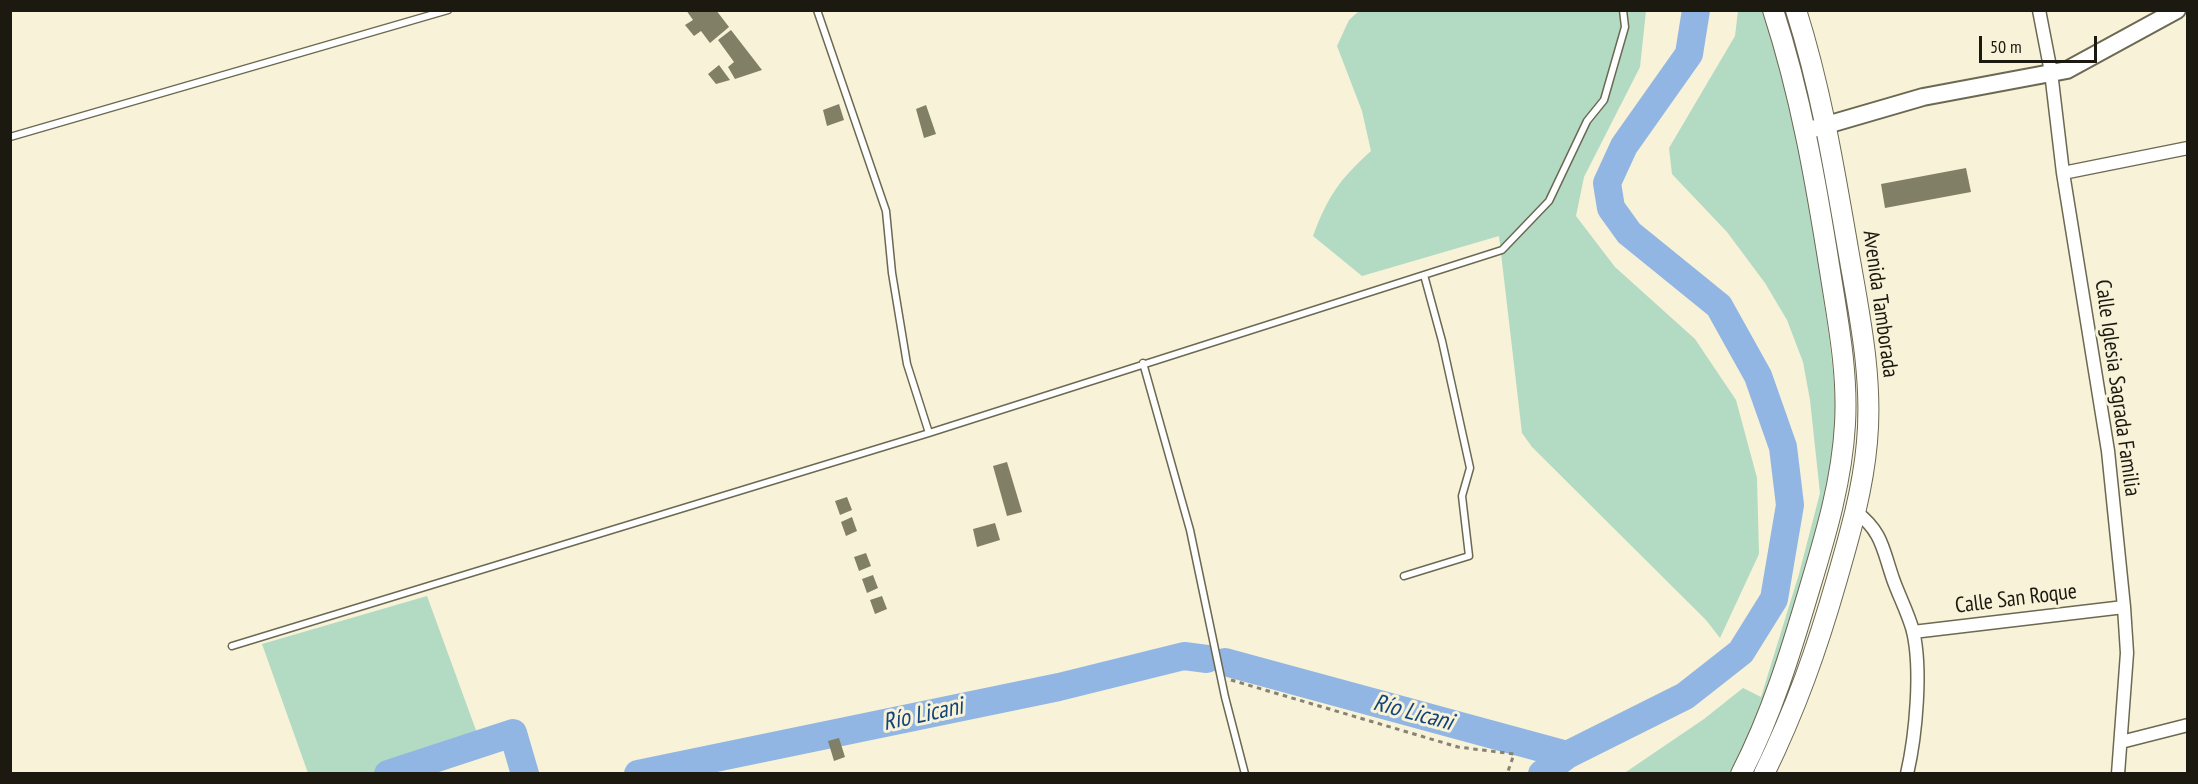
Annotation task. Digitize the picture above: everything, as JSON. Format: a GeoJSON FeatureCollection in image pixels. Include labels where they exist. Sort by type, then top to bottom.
{"type":"FeatureCollection","features":[{"type":"Feature","properties":{"kind":"main road","name":"Avenida Tamborada"},"geometry":{"type":"LineString","coordinates":[[1741,774],[1772,707],[1791,652],[1831,514],[1841,466],[1845,380],[1820,208],[1806,131],[1773,10]]}},
{"type":"Feature","properties":{"kind":"main road","name":"Avenida Tamborada"},"geometry":{"type":"LineString","coordinates":[[1764,774],[1793,715],[1814,659],[1856,512],[1867,443],[1869,394],[1866,353],[1826,124],[1812,62],[1796,10]]}},
{"type":"Feature","properties":{"kind":"street","name":"Calle Iglesia Sagrada Familia"},"geometry":{"type":"LineString","coordinates":[[2038,10],[2051,72],[2063,173],[2108,451],[2127,653],[2118,774]]}},
{"type":"Feature","properties":{"kind":"street"},"geometry":{"type":"LineString","coordinates":[[1806,131],[1923,97],[2067,70],[2177,10]]}},
{"type":"Feature","properties":{"kind":"street"},"geometry":{"type":"LineString","coordinates":[[2063,173],[2187,148]]}},
{"type":"Feature","properties":{"kind":"street"},"geometry":{"type":"LineString","coordinates":[[1856,512],[1871,524],[1882,543],[1913,632],[1917,687],[1915,739],[1907,774]]}},
{"type":"Feature","properties":{"kind":"street","name":"Calle San Roque"},"geometry":{"type":"LineString","coordinates":[[1913,632],[2124,607]]}},
{"type":"Feature","properties":{"kind":"street"},"geometry":{"type":"LineString","coordinates":[[2121,742],[2187,725]]}},
{"type":"Feature","properties":{"kind":"lane"},"geometry":{"type":"LineString","coordinates":[[10,137],[448,10]]}},
{"type":"Feature","properties":{"kind":"lane"},"geometry":{"type":"LineString","coordinates":[[817,10],[886,211],[892,273],[907,364],[929,433]]}},
{"type":"Feature","properties":{"kind":"lane"},"geometry":{"type":"LineString","coordinates":[[232,646],[929,433],[1502,250],[1549,201],[1587,121],[1604,100],[1625,27],[1623,10]]}},
{"type":"Feature","properties":{"kind":"lane"},"geometry":{"type":"LineString","coordinates":[[1404,576],[1469,556],[1462,496],[1470,468],[1442,341],[1424,274]]}},
{"type":"Feature","properties":{"kind":"lane"},"geometry":{"type":"LineString","coordinates":[[1143,363],[1190,530],[1221,677],[1245,774]]}},
{"type":"Feature","properties":{"kind":"path"},"geometry":{"type":"LineString","coordinates":[[1221,677],[1458,747],[1514,754],[1508,774]]}},
{"type":"Feature","properties":{"kind":"green space"},"geometry":{"type":"Polygon","coordinates":[[[1359,11],[1646,11],[1640,67],[1584,177],[1576,216],[1615,267],[1695,339],[1736,400],[1757,478],[1759,554],[1720,638],[1706,620],[1532,447],[1522,433],[1499,236],[1362,276],[1313,236],[1336,189],[1371,151],[1362,111],[1337,46],[1349,20],[1359,11]]]}},
{"type":"Feature","properties":{"kind":"green space"},"geometry":{"type":"Polygon","coordinates":[[[1738,11],[1763,11],[1799,151],[1818,258],[1832,358],[1836,422],[1833,465],[1819,532],[1792,624],[1764,699],[1731,773],[1623,774],[1704,719],[1743,688],[1761,697],[1799,574],[1820,493],[1810,400],[1803,362],[1787,320],[1765,283],[1727,232],[1672,174],[1669,148],[1735,36],[1738,11]]]}},
{"type":"Feature","properties":{"kind":"green space"},"geometry":{"type":"Polygon","coordinates":[[[427,596],[481,744],[388,773],[308,773],[262,644],[427,596]]]}},
{"type":"Feature","properties":{"kind":"building"},"geometry":{"type":"Polygon","coordinates":[[[686,10],[716,10],[729,27],[710,43],[701,31],[694,36],[685,25],[693,20],[686,10]]]}},
{"type":"Feature","properties":{"kind":"building"},"geometry":{"type":"Polygon","coordinates":[[[731,30],[762,70],[735,79],[728,67],[734,62],[718,40],[731,30]]]}},
{"type":"Feature","properties":{"kind":"building"},"geometry":{"type":"Polygon","coordinates":[[[719,65],[730,80],[716,84],[708,74],[719,65]]]}},
{"type":"Feature","properties":{"kind":"building"},"geometry":{"type":"Polygon","coordinates":[[[839,104],[844,120],[827,126],[823,110],[839,104]]]}},
{"type":"Feature","properties":{"kind":"building"},"geometry":{"type":"Polygon","coordinates":[[[926,105],[936,134],[924,138],[916,109],[926,105]]]}},
{"type":"Feature","properties":{"kind":"building"},"geometry":{"type":"Polygon","coordinates":[[[1966,168],[1971,192],[1885,208],[1881,184],[1966,168]]]}},
{"type":"Feature","properties":{"kind":"building"},"geometry":{"type":"Polygon","coordinates":[[[1007,462],[1022,512],[1007,516],[993,466],[1007,462]]]}},
{"type":"Feature","properties":{"kind":"building"},"geometry":{"type":"Polygon","coordinates":[[[847,497],[852,510],[840,515],[835,501],[847,497]]]}},
{"type":"Feature","properties":{"kind":"building"},"geometry":{"type":"Polygon","coordinates":[[[852,517],[857,531],[846,536],[841,522],[852,517]]]}},
{"type":"Feature","properties":{"kind":"building"},"geometry":{"type":"Polygon","coordinates":[[[995,523],[1000,540],[977,547],[973,529],[995,523]]]}},
{"type":"Feature","properties":{"kind":"building"},"geometry":{"type":"Polygon","coordinates":[[[866,553],[871,566],[859,571],[854,557],[866,553]]]}},
{"type":"Feature","properties":{"kind":"building"},"geometry":{"type":"Polygon","coordinates":[[[873,575],[878,588],[867,593],[862,579],[873,575]]]}},
{"type":"Feature","properties":{"kind":"building"},"geometry":{"type":"Polygon","coordinates":[[[882,596],[887,609],[875,614],[870,600],[882,596]]]}},
{"type":"Feature","properties":{"kind":"building"},"geometry":{"type":"Polygon","coordinates":[[[839,738],[845,757],[834,761],[828,741],[839,738]]]}},
{"type":"Feature","properties":{"kind":"waterway"},"geometry":{"type":"LineString","coordinates":[[1542,774],[1567,755],[1685,696],[1741,652],[1774,599],[1790,505],[1783,447],[1758,376],[1719,306],[1629,233],[1611,208],[1607,183],[1624,146],[1689,54],[1696,10]]}},
{"type":"Feature","properties":{"kind":"waterway","name":"Río Licani"},"geometry":{"type":"LineString","coordinates":[[638,774],[1059,687],[1184,656],[1207,659]]}},
{"type":"Feature","properties":{"kind":"waterway","name":"Río Licani"},"geometry":{"type":"LineString","coordinates":[[1225,662],[1567,755]]}},
{"type":"Feature","properties":{"kind":"waterway","name":"Río Licani"},"geometry":{"type":"LineString","coordinates":[[388,774],[513,733],[525,774]]}}]}
